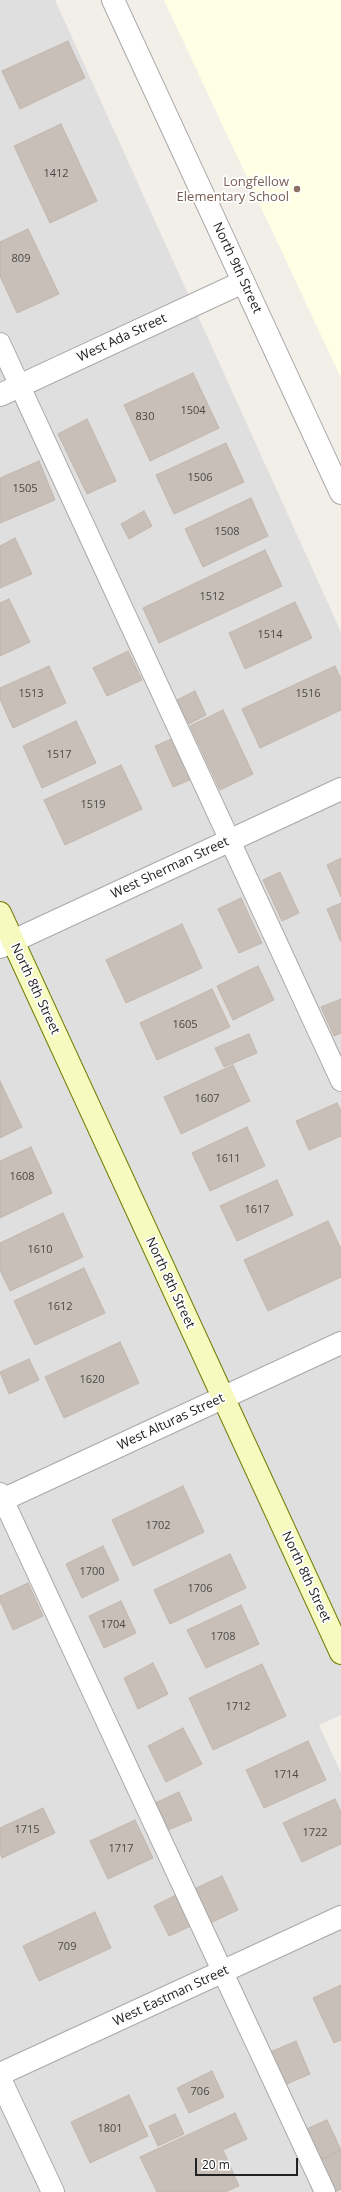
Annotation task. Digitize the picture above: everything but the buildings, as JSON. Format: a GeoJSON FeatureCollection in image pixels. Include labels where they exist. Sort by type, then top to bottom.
{"type":"FeatureCollection","features":[{"type":"Feature","properties":{"kind":"street","name":"North 9th Street"},"geometry":{"type":"LineString","coordinates":[[113,0],[341,493]]}},
{"type":"Feature","properties":{"kind":"street","name":"West Ada Street"},"geometry":{"type":"LineString","coordinates":[[0,395],[244,282]]}},
{"type":"Feature","properties":{"kind":"street","name":"West Sherman Street"},"geometry":{"type":"LineString","coordinates":[[6,944],[341,789]]}},
{"type":"Feature","properties":{"kind":"street","name":"North 8th Street"},"geometry":{"type":"LineString","coordinates":[[0,913],[6,944],[223,1398],[341,1653]]}},
{"type":"Feature","properties":{"kind":"street","name":"West Alturas Street"},"geometry":{"type":"LineString","coordinates":[[1,1498],[341,1343]]}},
{"type":"Feature","properties":{"kind":"street","name":"West Eastman Street"},"geometry":{"type":"LineString","coordinates":[[0,2074],[341,1918]]}},
{"type":"Feature","properties":{"kind":"street"},"geometry":{"type":"LineString","coordinates":[[0,2079],[53,2192]]}},
{"type":"Feature","properties":{"kind":"lane"},"geometry":{"type":"LineString","coordinates":[[0,343],[231,840],[341,1081]]}},
{"type":"Feature","properties":{"kind":"lane"},"geometry":{"type":"LineString","coordinates":[[1,1498],[324,2192]]}},
{"type":"Feature","properties":{"kind":"shaded area"},"geometry":{"type":"Polygon","coordinates":[[[0,0],[55,0],[341,632],[341,1715],[319,1725],[341,1773],[341,2192],[0,2192],[0,0]]]}},
{"type":"Feature","properties":{"kind":"shaded area","name":"Longfellow Elementary School"},"geometry":{"type":"Polygon","coordinates":[[[164,0],[341,0],[341,378],[164,0]]]}},
{"type":"Feature","properties":{"kind":"place","name":"Longfellow Elementary School"},"geometry":{"type":"Point","coordinates":[297,189]}}]}
